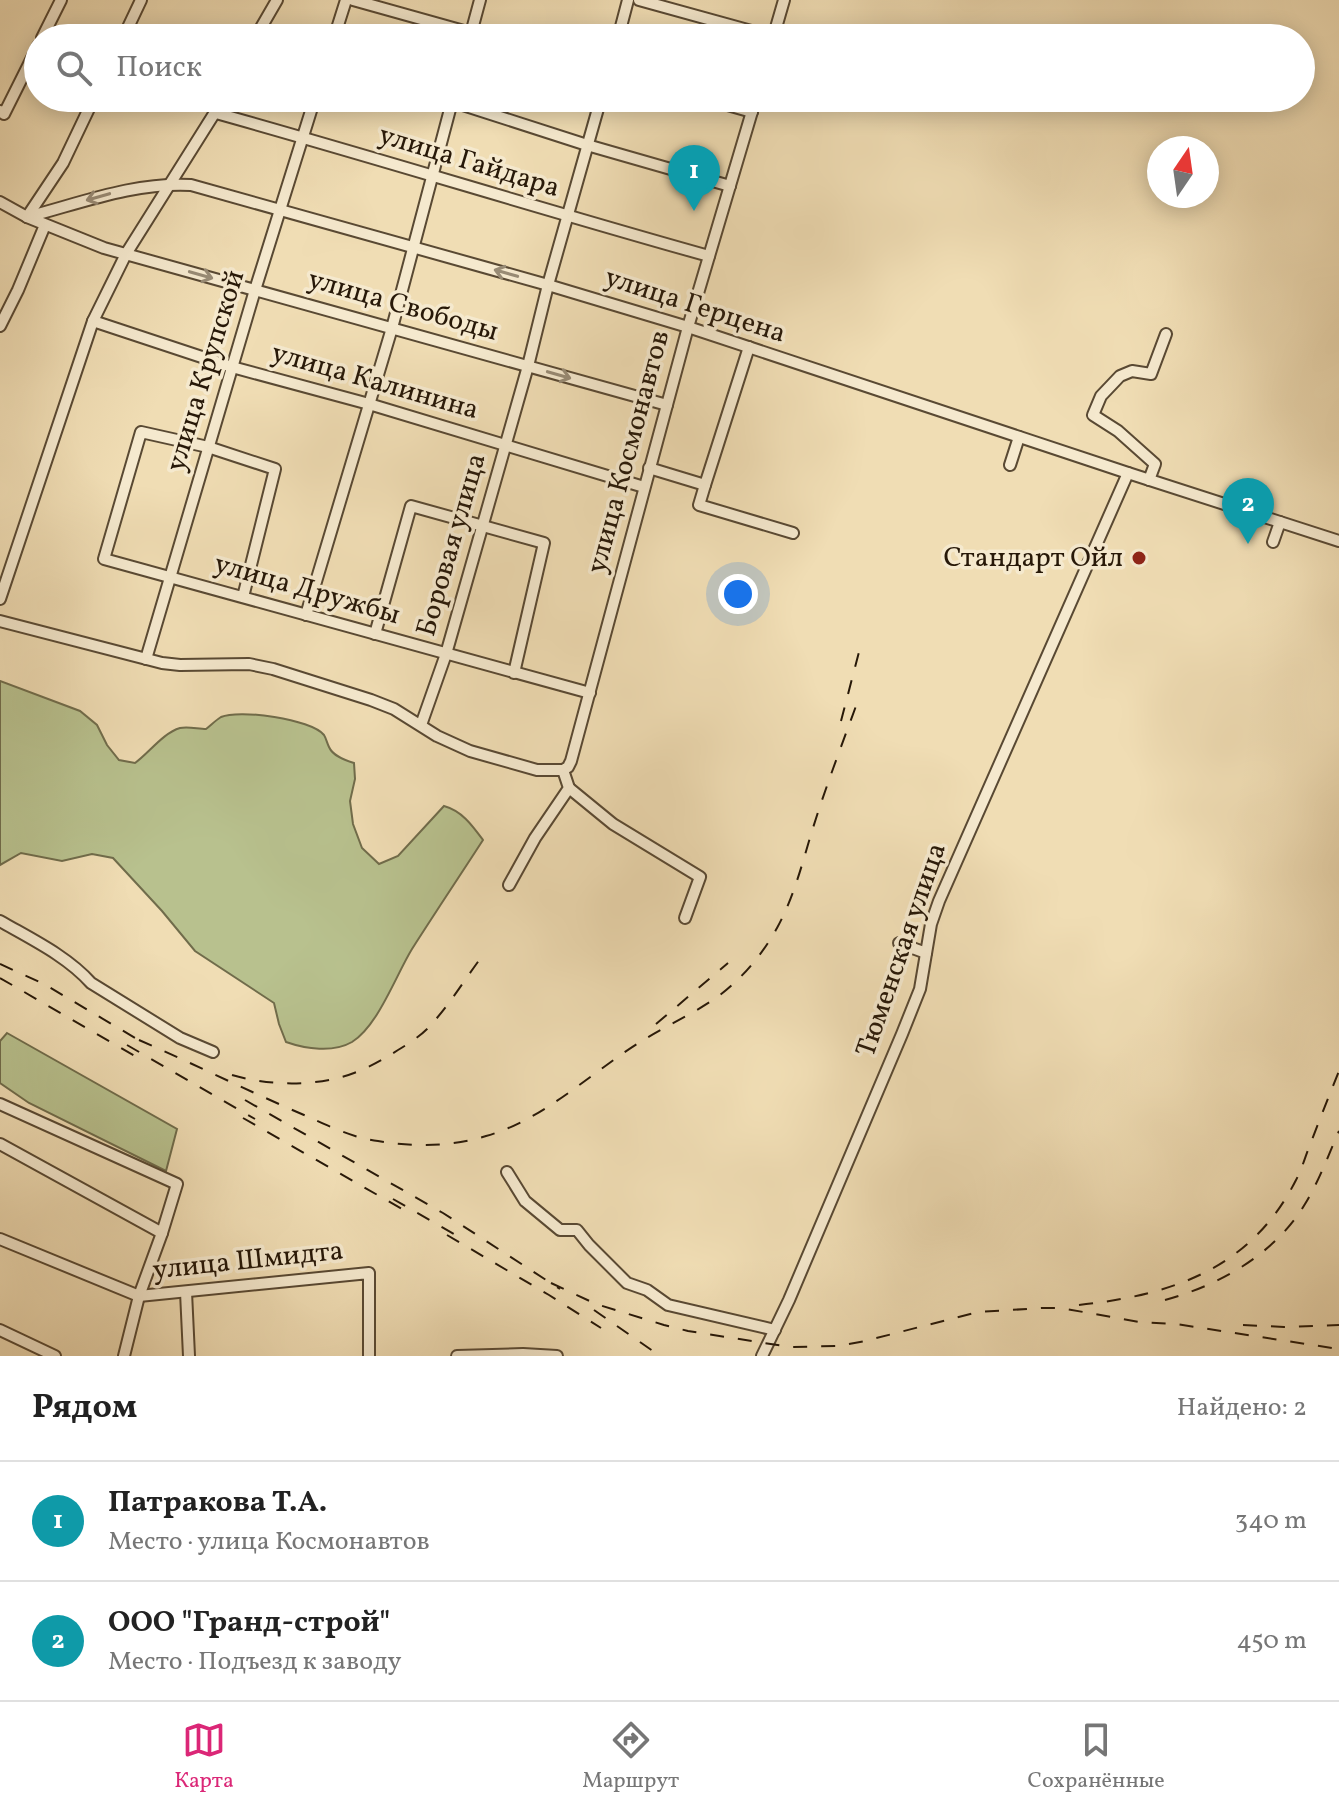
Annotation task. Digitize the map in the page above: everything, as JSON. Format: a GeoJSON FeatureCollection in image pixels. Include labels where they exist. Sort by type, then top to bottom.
{"type":"FeatureCollection","features":[{"type":"Feature","properties":{"kind":"street"},"geometry":{"type":"LineString","coordinates":[[49,24],[61,0]]}},
{"type":"Feature","properties":{"kind":"street"},"geometry":{"type":"LineString","coordinates":[[130,24],[141,0]]}},
{"type":"Feature","properties":{"kind":"street"},"geometry":{"type":"LineString","coordinates":[[263,24],[277,0]]}},
{"type":"Feature","properties":{"kind":"street"},"geometry":{"type":"LineString","coordinates":[[338,24],[346,0]]}},
{"type":"Feature","properties":{"kind":"street"},"geometry":{"type":"LineString","coordinates":[[353,0],[431,24]]}},
{"type":"Feature","properties":{"kind":"street"},"geometry":{"type":"LineString","coordinates":[[473,24],[480,0]]}},
{"type":"Feature","properties":{"kind":"street"},"geometry":{"type":"LineString","coordinates":[[622,24],[628,0]]}},
{"type":"Feature","properties":{"kind":"street"},"geometry":{"type":"LineString","coordinates":[[639,0],[724,24]]}},
{"type":"Feature","properties":{"kind":"street"},"geometry":{"type":"LineString","coordinates":[[777,24],[784,0]]}},
{"type":"Feature","properties":{"kind":"street"},"geometry":{"type":"LineString","coordinates":[[2,112],[24,72]]}},
{"type":"Feature","properties":{"kind":"street"},"geometry":{"type":"LineString","coordinates":[[0,202],[27,217],[63,163],[87,112]]}},
{"type":"Feature","properties":{"kind":"street","name":"улица Крупской"},"geometry":{"type":"LineString","coordinates":[[146,659],[311,112]]}},
{"type":"Feature","properties":{"kind":"street"},"geometry":{"type":"LineString","coordinates":[[306,615],[392,328],[450,112]]}},
{"type":"Feature","properties":{"kind":"street"},"geometry":{"type":"LineString","coordinates":[[489,112],[587,145],[730,186]]}},
{"type":"Feature","properties":{"kind":"street","name":"Боровая улица"},"geometry":{"type":"LineString","coordinates":[[421,725],[446,654],[506,445],[597,112]]}},
{"type":"Feature","properties":{"kind":"street","name":"улица Космонавтов"},"geometry":{"type":"LineString","coordinates":[[563,770],[571,761],[688,327],[752,112]]}},
{"type":"Feature","properties":{"kind":"street"},"geometry":{"type":"LineString","coordinates":[[0,599],[93,321],[126,254],[216,113]]}},
{"type":"Feature","properties":{"kind":"street","name":"улица Гайдара"},"geometry":{"type":"LineString","coordinates":[[216,113],[709,256]]}},
{"type":"Feature","properties":{"kind":"street","name":"улица Герцена"},"geometry":{"type":"LineString","coordinates":[[27,217],[131,188],[171,183],[191,185],[688,327],[1339,541]]}},
{"type":"Feature","properties":{"kind":"street","name":"улица Свободы"},"geometry":{"type":"LineString","coordinates":[[27,217],[104,248],[667,405]]}},
{"type":"Feature","properties":{"kind":"street"},"geometry":{"type":"LineString","coordinates":[[0,326],[45,225]]}},
{"type":"Feature","properties":{"kind":"street","name":"улица Калинина"},"geometry":{"type":"LineString","coordinates":[[93,321],[232,367],[369,404],[644,487]]}},
{"type":"Feature","properties":{"kind":"street"},"geometry":{"type":"LineString","coordinates":[[1149,480],[1155,464],[1118,431],[1093,415],[1101,396],[1120,376],[1132,371],[1151,374],[1166,334]]}},
{"type":"Feature","properties":{"kind":"street"},"geometry":{"type":"LineString","coordinates":[[749,347],[699,505],[793,533]]}},
{"type":"Feature","properties":{"kind":"street","name":"улица Дружбы"},"geometry":{"type":"LineString","coordinates":[[208,447],[141,432],[104,559],[590,693]]}},
{"type":"Feature","properties":{"kind":"street"},"geometry":{"type":"LineString","coordinates":[[1010,465],[1019,437]]}},
{"type":"Feature","properties":{"kind":"street"},"geometry":{"type":"LineString","coordinates":[[208,447],[275,469],[243,597]]}},
{"type":"Feature","properties":{"kind":"street"},"geometry":{"type":"LineString","coordinates":[[649,468],[705,485]]}},
{"type":"Feature","properties":{"kind":"street","name":"Тюменская улица"},"geometry":{"type":"LineString","coordinates":[[764,1354],[920,989],[931,924],[945,887],[1128,473]]}},
{"type":"Feature","properties":{"kind":"street"},"geometry":{"type":"LineString","coordinates":[[375,634],[411,506],[483,525],[544,543],[514,673]]}},
{"type":"Feature","properties":{"kind":"street"},"geometry":{"type":"LineString","coordinates":[[1273,542],[1280,522]]}},
{"type":"Feature","properties":{"kind":"street"},"geometry":{"type":"LineString","coordinates":[[0,621],[180,665],[249,664],[273,669],[394,709],[445,740],[470,751],[537,770],[563,770],[569,788],[613,824],[700,877],[685,918]]}},
{"type":"Feature","properties":{"kind":"street"},"geometry":{"type":"LineString","coordinates":[[509,885],[535,838],[569,788]]}},
{"type":"Feature","properties":{"kind":"street"},"geometry":{"type":"LineString","coordinates":[[0,921],[80,970],[91,983],[180,1038],[213,1052]]}},
{"type":"Feature","properties":{"kind":"street"},"geometry":{"type":"LineString","coordinates":[[899,943],[926,953]]}},
{"type":"Feature","properties":{"kind":"street"},"geometry":{"type":"LineString","coordinates":[[0,1104],[177,1184],[139,1296],[124,1356]]}},
{"type":"Feature","properties":{"kind":"street"},"geometry":{"type":"LineString","coordinates":[[0,1144],[162,1233]]}},
{"type":"Feature","properties":{"kind":"street"},"geometry":{"type":"LineString","coordinates":[[507,1172],[525,1201],[560,1230],[577,1230],[627,1283],[647,1290],[668,1305],[775,1330]]}},
{"type":"Feature","properties":{"kind":"street","name":"улица Шмидта"},"geometry":{"type":"LineString","coordinates":[[0,1239],[139,1296],[369,1273],[369,1356]]}},
{"type":"Feature","properties":{"kind":"street"},"geometry":{"type":"LineString","coordinates":[[186,1292],[189,1356]]}},
{"type":"Feature","properties":{"kind":"street"},"geometry":{"type":"LineString","coordinates":[[0,1330],[55,1356]]}},
{"type":"Feature","properties":{"kind":"street"},"geometry":{"type":"LineString","coordinates":[[457,1356],[557,1356]]}},
{"type":"Feature","properties":{"kind":"green space"},"geometry":{"type":"Polygon","coordinates":[[[0,681],[80,711],[97,725],[119,760],[135,763],[174,731],[186,727],[206,729],[221,717],[230,715],[274,717],[317,729],[324,735],[333,753],[354,763],[355,779],[350,801],[353,824],[362,848],[379,864],[398,856],[444,806],[461,815],[483,840],[412,949],[378,1012],[361,1034],[352,1042],[328,1049],[286,1042],[274,1003],[195,951],[113,858],[92,854],[62,861],[21,853],[0,865],[0,681]]]}},
{"type":"Feature","properties":{"kind":"green space"},"geometry":{"type":"Polygon","coordinates":[[[7,1033],[177,1129],[166,1171],[29,1103],[0,1083],[0,1041],[7,1033]]]}},
{"type":"Feature","properties":{"kind":"railway"},"geometry":{"type":"LineString","coordinates":[[841,721],[859,652]]}},
{"type":"Feature","properties":{"kind":"railway"},"geometry":{"type":"LineString","coordinates":[[139,1040],[331,1127],[368,1139],[405,1144],[446,1144],[473,1140],[508,1128],[549,1106],[656,1032],[712,1001],[732,985],[763,951],[788,904],[856,706]]}},
{"type":"Feature","properties":{"kind":"railway"},"geometry":{"type":"LineString","coordinates":[[232,1075],[277,1083],[309,1083],[340,1078],[366,1068],[428,1028],[480,959]]}},
{"type":"Feature","properties":{"kind":"railway"},"geometry":{"type":"LineString","coordinates":[[656,1024],[728,963]]}},
{"type":"Feature","properties":{"kind":"railway"},"geometry":{"type":"LineString","coordinates":[[0,964],[44,984],[147,1045]]}},
{"type":"Feature","properties":{"kind":"railway"},"geometry":{"type":"LineString","coordinates":[[0,978],[135,1056]]}},
{"type":"Feature","properties":{"kind":"railway"},"geometry":{"type":"LineString","coordinates":[[127,1045],[255,1119]]}},
{"type":"Feature","properties":{"kind":"railway"},"geometry":{"type":"LineString","coordinates":[[1079,1305],[1146,1294],[1177,1285],[1232,1256],[1256,1236],[1278,1211],[1298,1176],[1339,1071]]}},
{"type":"Feature","properties":{"kind":"railway"},"geometry":{"type":"LineString","coordinates":[[245,1100],[443,1213],[560,1289]]}},
{"type":"Feature","properties":{"kind":"railway"},"geometry":{"type":"LineString","coordinates":[[243,1118],[402,1209]]}},
{"type":"Feature","properties":{"kind":"railway"},"geometry":{"type":"LineString","coordinates":[[1165,1300],[1226,1276],[1278,1238],[1293,1222],[1310,1195],[1339,1131]]}},
{"type":"Feature","properties":{"kind":"railway"},"geometry":{"type":"LineString","coordinates":[[393,1199],[459,1237]]}},
{"type":"Feature","properties":{"kind":"railway"},"geometry":{"type":"LineString","coordinates":[[447,1235],[601,1328]]}},
{"type":"Feature","properties":{"kind":"railway"},"geometry":{"type":"LineString","coordinates":[[551,1283],[596,1304],[664,1325],[790,1347],[839,1346],[978,1312],[1061,1308],[1139,1322],[1176,1324],[1339,1349]]}},
{"type":"Feature","properties":{"kind":"railway"},"geometry":{"type":"LineString","coordinates":[[594,1310],[660,1356]]}},
{"type":"Feature","properties":{"kind":"railway"},"geometry":{"type":"LineString","coordinates":[[1243,1325],[1339,1325]]}},
{"type":"Feature","properties":{"kind":"place","name":"Патракова Т.А."},"geometry":{"type":"Point","coordinates":[694,211]}},
{"type":"Feature","properties":{"kind":"place","name":"ООО \"Гранд-строй\""},"geometry":{"type":"Point","coordinates":[1248,544]}},
{"type":"Feature","properties":{"kind":"place","name":"Стандарт Ойл"},"geometry":{"type":"Point","coordinates":[1139,558]}}]}
